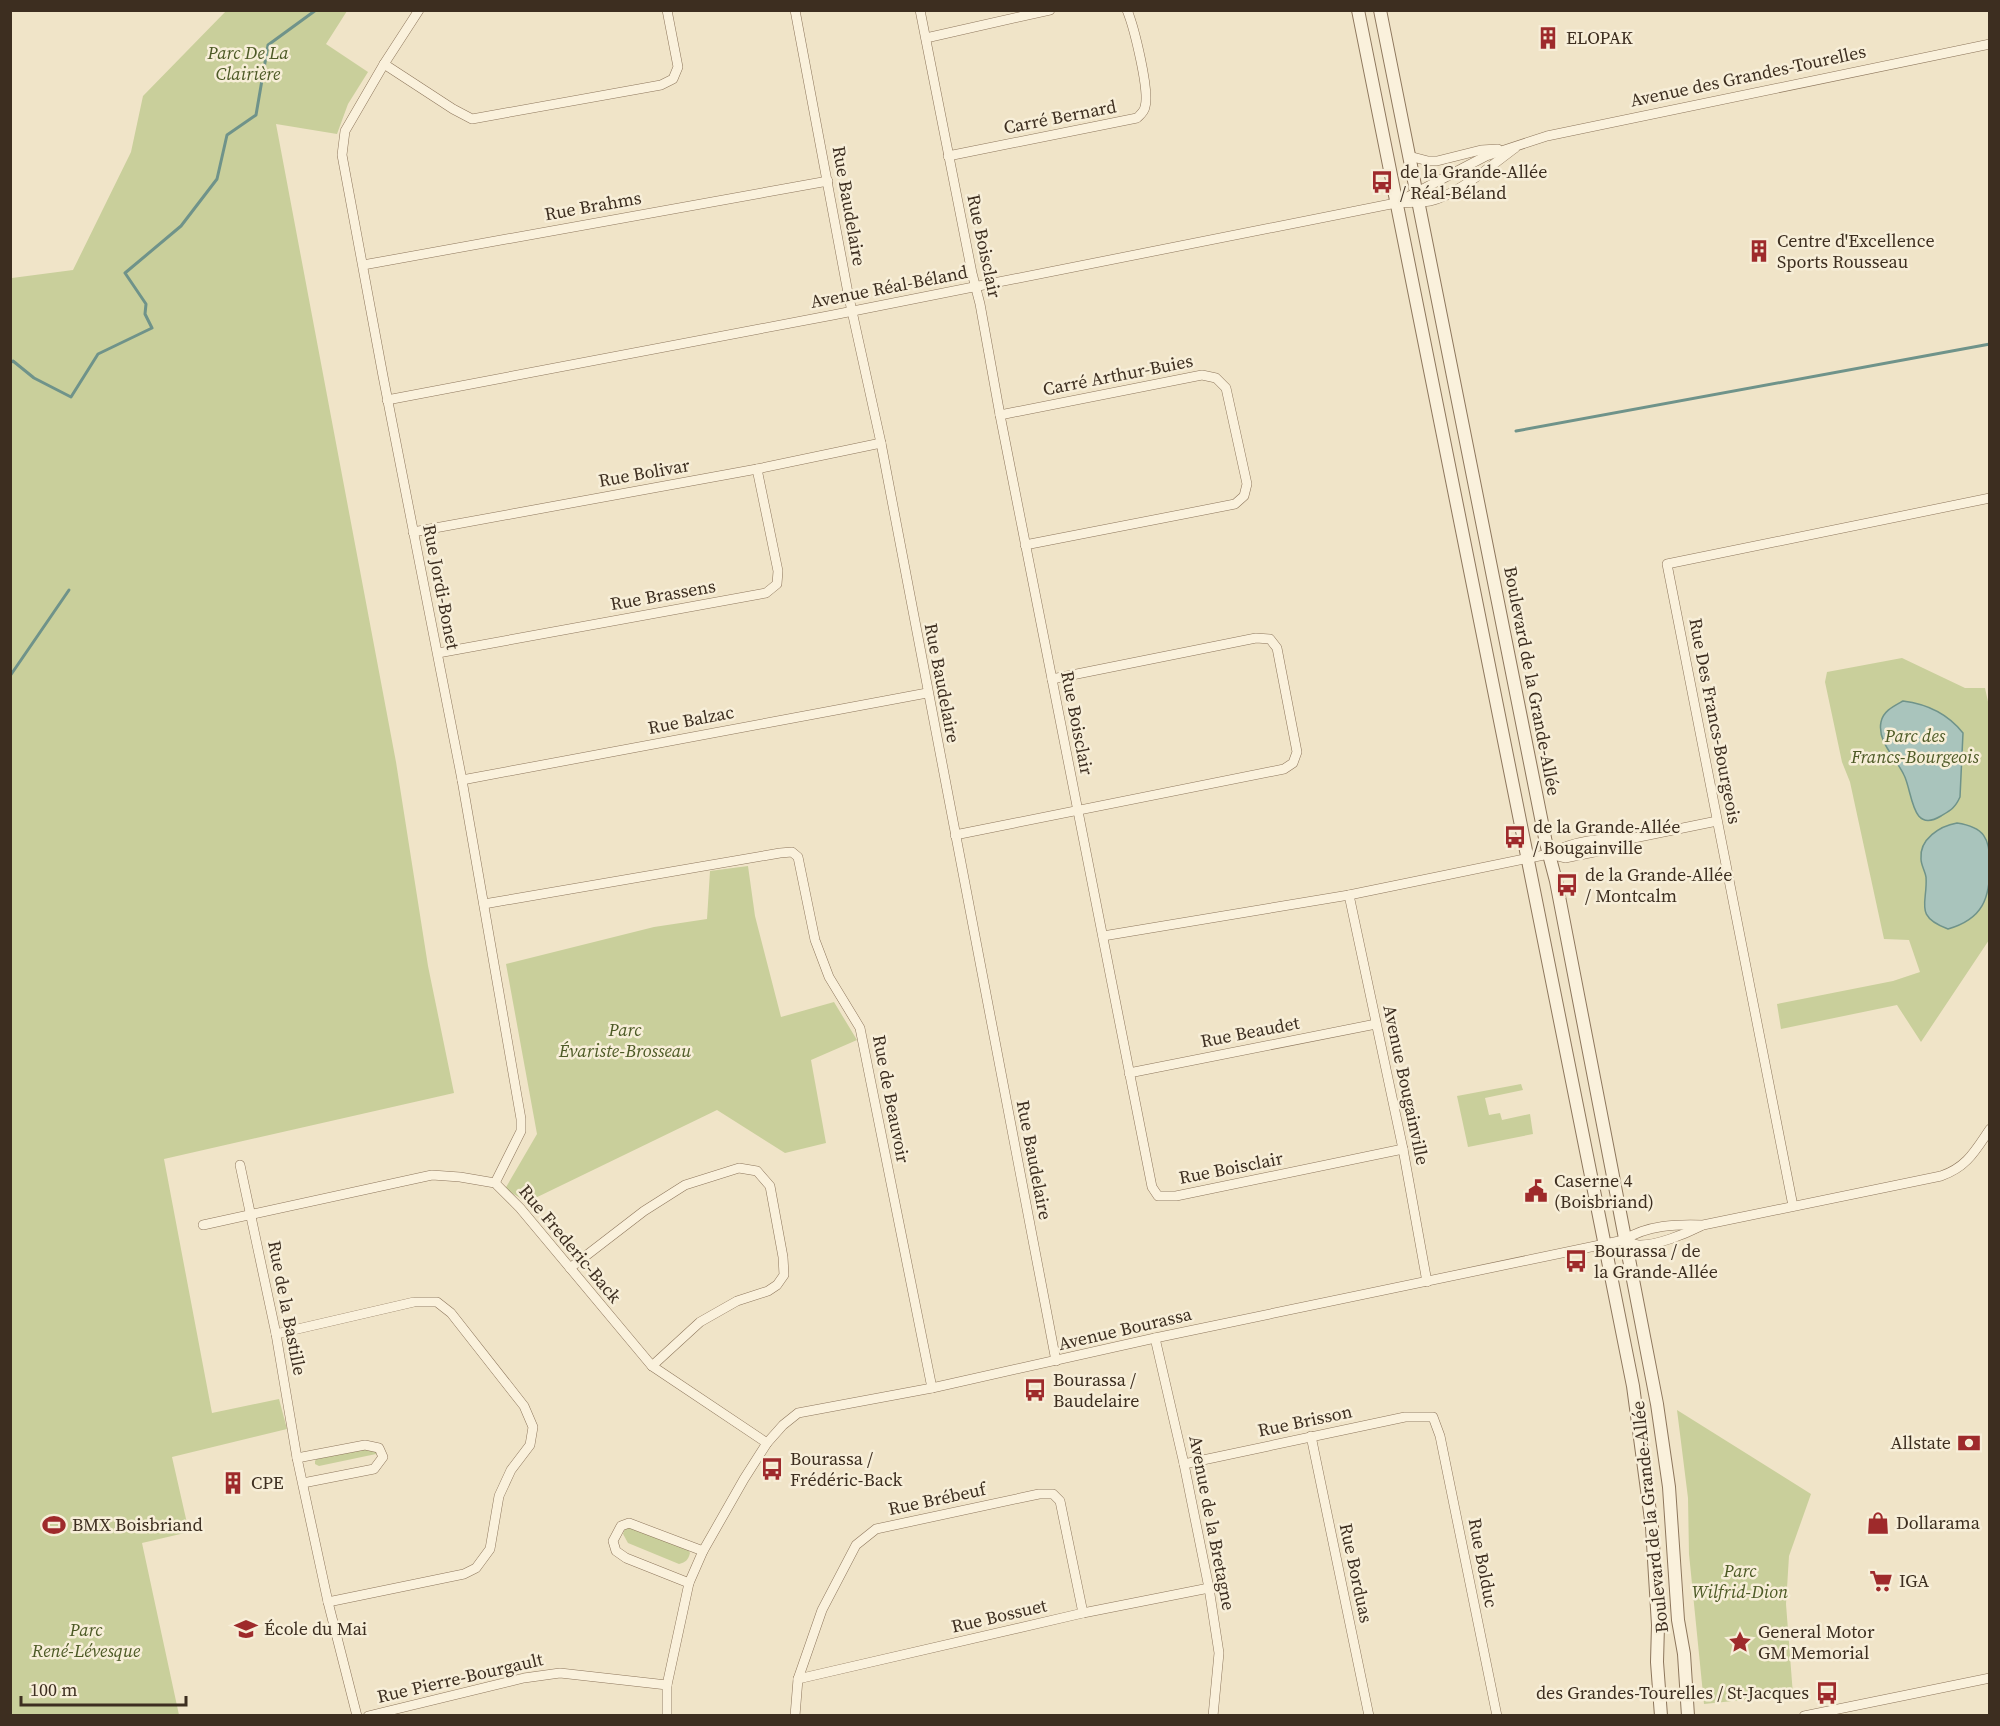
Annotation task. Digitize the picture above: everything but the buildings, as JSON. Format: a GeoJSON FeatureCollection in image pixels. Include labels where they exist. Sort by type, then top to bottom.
{"type":"FeatureCollection","features":[{"type":"Feature","properties":{"kind":"street","name":"Rue Jordi-Bonet"},"geometry":{"type":"LineString","coordinates":[[419,10],[345,131],[342,155],[387,400],[462,780],[521,1119],[521,1131],[495,1183]]}},
{"type":"Feature","properties":{"kind":"street"},"geometry":{"type":"LineString","coordinates":[[384,64],[458,113],[472,119],[661,85],[673,79],[678,67],[667,10]]}},
{"type":"Feature","properties":{"kind":"street","name":"Rue Baudelaire"},"geometry":{"type":"LineString","coordinates":[[795,10],[852,311],[881,443],[1056,1361]]}},
{"type":"Feature","properties":{"kind":"street","name":"Rue Boisclair"},"geometry":{"type":"LineString","coordinates":[[920,10],[980,304],[1025,545],[1152,1187],[1158,1196],[1176,1196],[1403,1149]]}},
{"type":"Feature","properties":{"kind":"street"},"geometry":{"type":"LineString","coordinates":[[926,38],[1050,10]]}},
{"type":"Feature","properties":{"kind":"street","name":"Carré Bernard"},"geometry":{"type":"LineString","coordinates":[[948,156],[1137,118],[1145,110],[1146,99],[1142,68],[1127,10]]}},
{"type":"Feature","properties":{"kind":"street","name":"Boulevard de la Grande-Allée"},"geometry":{"type":"LineString","coordinates":[[1358,10],[1634,1386],[1651,1516],[1661,1716]]}},
{"type":"Feature","properties":{"kind":"street","name":"Boulevard de la Grande-Allée"},"geometry":{"type":"LineString","coordinates":[[1380,10],[1558,892],[1663,1442],[1670,1498],[1678,1620],[1684,1654],[1688,1716]]}},
{"type":"Feature","properties":{"kind":"street","name":"Avenue des Grandes-Tourelles"},"geometry":{"type":"LineString","coordinates":[[1417,197],[1486,156],[1539,138],[1989,44]]}},
{"type":"Feature","properties":{"kind":"street","name":"Avenue des Grandes-Tourelles"},"geometry":{"type":"LineString","coordinates":[[1409,156],[1437,161],[1480,150],[1515,148]]}},
{"type":"Feature","properties":{"kind":"street","name":"Avenue des Grandes-Tourelles"},"geometry":{"type":"LineString","coordinates":[[1417,197],[1430,201],[1455,190],[1515,148]]}},
{"type":"Feature","properties":{"kind":"street","name":"Rue Brahms"},"geometry":{"type":"LineString","coordinates":[[363,265],[828,181]]}},
{"type":"Feature","properties":{"kind":"street","name":"Avenue Réal-Béland"},"geometry":{"type":"LineString","coordinates":[[387,400],[975,287],[1417,197]]}},
{"type":"Feature","properties":{"kind":"street","name":"Carré Arthur-Buies"},"geometry":{"type":"LineString","coordinates":[[1000,415],[1202,375],[1216,378],[1226,388],[1247,484],[1244,496],[1235,504],[1025,545]]}},
{"type":"Feature","properties":{"kind":"street","name":"Rue Bolivar"},"geometry":{"type":"LineString","coordinates":[[413,532],[757,469],[881,443]]}},
{"type":"Feature","properties":{"kind":"street","name":"Rue Brassens"},"geometry":{"type":"LineString","coordinates":[[438,653],[766,593],[777,584],[778,571],[757,469]]}},
{"type":"Feature","properties":{"kind":"street","name":"Rue Des Francs-Bourgeois"},"geometry":{"type":"LineString","coordinates":[[1793,1206],[1667,564],[1989,498]]}},
{"type":"Feature","properties":{"kind":"street"},"geometry":{"type":"LineString","coordinates":[[955,835],[1284,769],[1293,763],[1297,752],[1277,648],[1270,639],[1256,638],[1052,680]]}},
{"type":"Feature","properties":{"kind":"street","name":"Rue Balzac"},"geometry":{"type":"LineString","coordinates":[[462,780],[927,693]]}},
{"type":"Feature","properties":{"kind":"street"},"geometry":{"type":"LineString","coordinates":[[1102,936],[1349,895],[1549,854],[1565,858],[1604,850],[1629,839],[1717,821]]}},
{"type":"Feature","properties":{"kind":"street","name":"Rue de Beauvoir"},"geometry":{"type":"LineString","coordinates":[[484,904],[780,853],[792,852],[798,857],[815,940],[830,977],[860,1028],[932,1388]]}},
{"type":"Feature","properties":{"kind":"street","name":"Avenue Bougainville"},"geometry":{"type":"LineString","coordinates":[[1349,895],[1403,1149],[1427,1282]]}},
{"type":"Feature","properties":{"kind":"street","name":"Rue Beaudet"},"geometry":{"type":"LineString","coordinates":[[1130,1072],[1376,1024]]}},
{"type":"Feature","properties":{"kind":"street"},"geometry":{"type":"LineString","coordinates":[[1624,1240],[1635,1233],[1678,1224],[1703,1225],[1948,1174],[1967,1162],[1989,1129]]}},
{"type":"Feature","properties":{"kind":"street","name":"Rue de la Bastille"},"geometry":{"type":"LineString","coordinates":[[240,1165],[276,1334],[297,1458],[328,1602],[357,1716]]}},
{"type":"Feature","properties":{"kind":"street"},"geometry":{"type":"LineString","coordinates":[[570,1268],[644,1211],[685,1185],[740,1168],[757,1171],[770,1186],[783,1257],[783,1275],[777,1285],[768,1291],[737,1301],[700,1322],[652,1366]]}},
{"type":"Feature","properties":{"kind":"street","name":"Rue Frederic-Back"},"geometry":{"type":"LineString","coordinates":[[204,1225],[432,1175],[495,1183],[520,1208],[652,1366],[767,1443]]}},
{"type":"Feature","properties":{"kind":"street","name":"Avenue Bourassa"},"geometry":{"type":"LineString","coordinates":[[667,1716],[667,1685],[689,1583],[703,1551],[767,1443],[783,1425],[798,1413],[932,1388],[1155,1338],[1624,1240]]}},
{"type":"Feature","properties":{"kind":"street"},"geometry":{"type":"LineString","coordinates":[[276,1334],[414,1302],[437,1302],[451,1313],[524,1406],[533,1427],[530,1445],[511,1470],[499,1496],[490,1550],[476,1568],[464,1574],[328,1602]]}},
{"type":"Feature","properties":{"kind":"street","name":"Avenue de la Bretagne"},"geometry":{"type":"LineString","coordinates":[[1155,1338],[1184,1464],[1209,1588],[1219,1653],[1213,1716]]}},
{"type":"Feature","properties":{"kind":"street","name":"Rue Brisson"},"geometry":{"type":"LineString","coordinates":[[1184,1464],[1405,1417],[1433,1417]]}},
{"type":"Feature","properties":{"kind":"street","name":"Rue Bolduc"},"geometry":{"type":"LineString","coordinates":[[1433,1417],[1440,1436],[1497,1716]]}},
{"type":"Feature","properties":{"kind":"street","name":"Rue Borduas"},"geometry":{"type":"LineString","coordinates":[[1311,1436],[1369,1716]]}},
{"type":"Feature","properties":{"kind":"street"},"geometry":{"type":"LineString","coordinates":[[297,1458],[365,1445],[379,1448],[383,1457],[374,1469],[303,1484]]}},
{"type":"Feature","properties":{"kind":"street","name":"Rue Brébeuf"},"geometry":{"type":"LineString","coordinates":[[795,1716],[798,1679],[822,1610],[856,1545],[876,1529],[1039,1494],[1053,1494],[1060,1501],[1083,1613]]}},
{"type":"Feature","properties":{"kind":"street"},"geometry":{"type":"LineString","coordinates":[[689,1583],[626,1558],[616,1551],[613,1540],[621,1526],[628,1523],[703,1551]]}},
{"type":"Feature","properties":{"kind":"street","name":"Rue Bossuet"},"geometry":{"type":"LineString","coordinates":[[798,1679],[1083,1613],[1209,1588]]}},
{"type":"Feature","properties":{"kind":"street","name":"Rue Pierre-Bourgault"},"geometry":{"type":"LineString","coordinates":[[368,1716],[524,1678],[560,1673],[667,1685]]}},
{"type":"Feature","properties":{"kind":"street"},"geometry":{"type":"LineString","coordinates":[[1809,1715],[1989,1678]]}},
{"type":"Feature","properties":{"kind":"green space"},"geometry":{"type":"Polygon","coordinates":[[[227,10],[347,11],[326,44],[368,72],[348,104],[337,134],[276,124],[396,762],[428,966],[454,1093],[164,1159],[212,1413],[279,1399],[287,1429],[172,1457],[189,1532],[142,1543],[179,1715],[11,1715],[11,272],[12,278],[73,270],[131,152],[143,96],[227,10]]]}},
{"type":"Feature","properties":{"kind":"green space","name":"Parc des Francs-Bourgeois"},"geometry":{"type":"Polygon","coordinates":[[[1902,658],[1965,688],[1985,688],[1990,711],[1989,940],[1921,1042],[1897,1005],[1781,1029],[1777,1004],[1893,981],[1920,972],[1909,940],[1884,939],[1850,782],[1842,762],[1825,682],[1827,672],[1902,658]]]}},
{"type":"Feature","properties":{"kind":"green space","name":"Parc Évariste-Brosseau"},"geometry":{"type":"Polygon","coordinates":[[[748,866],[755,916],[781,1017],[834,1002],[857,1040],[811,1060],[826,1143],[785,1153],[717,1110],[527,1202],[505,1189],[537,1134],[506,964],[654,927],[707,919],[710,871],[748,866]]]}},
{"type":"Feature","properties":{"kind":"green space"},"geometry":{"type":"Polygon","coordinates":[[[1521,1084],[1523,1090],[1485,1098],[1489,1115],[1500,1113],[1502,1120],[1530,1114],[1533,1134],[1468,1147],[1457,1096],[1521,1084]]]}},
{"type":"Feature","properties":{"kind":"green space","name":"Parc Wilfrid-Dion"},"geometry":{"type":"Polygon","coordinates":[[[1677,1410],[1811,1494],[1789,1556],[1786,1604],[1793,1695],[1704,1704],[1689,1554],[1688,1498],[1677,1410]]]}},
{"type":"Feature","properties":{"kind":"green space"},"geometry":{"type":"Polygon","coordinates":[[[374,1445],[378,1450],[376,1454],[319,1466],[315,1464],[318,1457],[374,1445]]]}},
{"type":"Feature","properties":{"kind":"green space"},"geometry":{"type":"Polygon","coordinates":[[[632,1522],[687,1547],[690,1553],[687,1559],[679,1564],[628,1543],[623,1534],[625,1528],[632,1522]]]}},
{"type":"Feature","properties":{"kind":"water"},"geometry":{"type":"Polygon","coordinates":[[[1903,701],[1936,711],[1951,720],[1963,733],[1960,797],[1950,810],[1931,820],[1924,820],[1918,816],[1904,775],[1882,736],[1881,722],[1884,715],[1889,709],[1903,701]]]}},
{"type":"Feature","properties":{"kind":"water"},"geometry":{"type":"Polygon","coordinates":[[[1957,823],[1974,827],[1984,835],[1989,848],[1990,877],[1986,897],[1977,913],[1960,925],[1948,929],[1937,924],[1926,914],[1926,877],[1921,852],[1923,845],[1938,830],[1957,823]]]}},
{"type":"Feature","properties":{"kind":"waterway"},"geometry":{"type":"LineString","coordinates":[[10,363],[13,361],[34,378],[71,397],[98,354],[152,328],[145,314],[146,304],[125,273],[181,226],[217,179],[227,135],[256,115],[268,45],[316,10]]}},
{"type":"Feature","properties":{"kind":"waterway"},"geometry":{"type":"LineString","coordinates":[[1516,431],[1990,344]]}},
{"type":"Feature","properties":{"kind":"waterway"},"geometry":{"type":"LineString","coordinates":[[10,676],[69,590]]}},
{"type":"Feature","properties":{"kind":"place","name":"ELOPAK"},"geometry":{"type":"Point","coordinates":[1548,38]}},
{"type":"Feature","properties":{"kind":"place","name":"de la Grande-Allée / Réal-Béland"},"geometry":{"type":"Point","coordinates":[1382,182]}},
{"type":"Feature","properties":{"kind":"place","name":"Centre d'Excellence Sports Rousseau"},"geometry":{"type":"Point","coordinates":[1759,251]}},
{"type":"Feature","properties":{"kind":"place","name":"de la Grande-Allée / Bougainville"},"geometry":{"type":"Point","coordinates":[1515,837]}},
{"type":"Feature","properties":{"kind":"place","name":"de la Grande-Allée / Montcalm"},"geometry":{"type":"Point","coordinates":[1567,885]}},
{"type":"Feature","properties":{"kind":"place","name":"Caserne 4 (Boisbriand)"},"geometry":{"type":"Point","coordinates":[1536,1191]}},
{"type":"Feature","properties":{"kind":"place","name":"Bourassa / de la Grande-Allée"},"geometry":{"type":"Point","coordinates":[1576,1261]}},
{"type":"Feature","properties":{"kind":"place","name":"Bourassa / Baudelaire"},"geometry":{"type":"Point","coordinates":[1035,1390]}},
{"type":"Feature","properties":{"kind":"place","name":"Allstate"},"geometry":{"type":"Point","coordinates":[1969,1443]}},
{"type":"Feature","properties":{"kind":"place","name":"Bourassa / Frédéric-Back"},"geometry":{"type":"Point","coordinates":[772,1469]}},
{"type":"Feature","properties":{"kind":"place","name":"CPE"},"geometry":{"type":"Point","coordinates":[233,1483]}},
{"type":"Feature","properties":{"kind":"place","name":"Dollarama"},"geometry":{"type":"Point","coordinates":[1878,1523]}},
{"type":"Feature","properties":{"kind":"place","name":"BMX Boisbriand"},"geometry":{"type":"Point","coordinates":[54,1525]}},
{"type":"Feature","properties":{"kind":"place","name":"IGA"},"geometry":{"type":"Point","coordinates":[1881,1581]}},
{"type":"Feature","properties":{"kind":"place","name":"École du Mai"},"geometry":{"type":"Point","coordinates":[246,1629]}},
{"type":"Feature","properties":{"kind":"place","name":"General Motor GM Memorial"},"geometry":{"type":"Point","coordinates":[1740,1642]}},
{"type":"Feature","properties":{"kind":"place","name":"des Grandes-Tourelles / St-Jacques"},"geometry":{"type":"Point","coordinates":[1827,1693]}},
{"type":"Feature","properties":{"kind":"park label","name":"Parc De La Clairière"},"geometry":{"type":"Point","coordinates":[248,63]}},
{"type":"Feature","properties":{"kind":"park label","name":"Parc René-Lévesque"},"geometry":{"type":"Point","coordinates":[86,1640]}}]}
